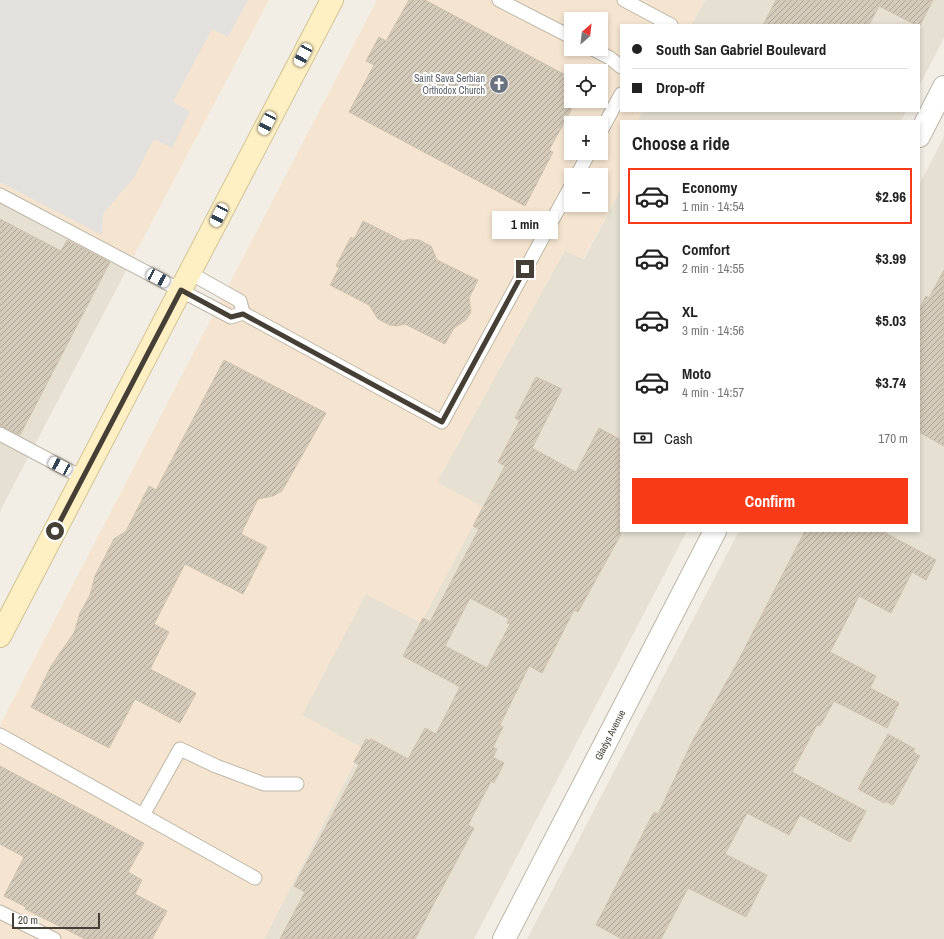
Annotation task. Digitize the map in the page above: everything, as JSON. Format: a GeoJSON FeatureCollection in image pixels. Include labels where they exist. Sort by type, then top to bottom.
{"type":"FeatureCollection","features":[{"type":"Feature","properties":{"kind":"main road"},"geometry":{"type":"LineString","coordinates":[[0,636],[332,0]]}},
{"type":"Feature","properties":{"kind":"street"},"geometry":{"type":"LineString","coordinates":[[920,134],[944,87]]}},
{"type":"Feature","properties":{"kind":"street","name":"Gladys Avenue"},"geometry":{"type":"LineString","coordinates":[[504,939],[714,532]]}},
{"type":"Feature","properties":{"kind":"lane"},"geometry":{"type":"LineString","coordinates":[[499,0],[564,33]]}},
{"type":"Feature","properties":{"kind":"lane"},"geometry":{"type":"LineString","coordinates":[[624,0],[669,24]]}},
{"type":"Feature","properties":{"kind":"lane"},"geometry":{"type":"LineString","coordinates":[[606,56],[620,65]]}},
{"type":"Feature","properties":{"kind":"lane"},"geometry":{"type":"LineString","coordinates":[[608,118],[620,96]]}},
{"type":"Feature","properties":{"kind":"lane"},"geometry":{"type":"LineString","coordinates":[[0,195],[118,257],[240,301],[243,314]]}},
{"type":"Feature","properties":{"kind":"lane"},"geometry":{"type":"LineString","coordinates":[[185,281],[231,317],[243,314],[442,422],[564,199]]}},
{"type":"Feature","properties":{"kind":"lane"},"geometry":{"type":"LineString","coordinates":[[0,434],[83,478]]}},
{"type":"Feature","properties":{"kind":"lane"},"geometry":{"type":"LineString","coordinates":[[0,735],[255,878]]}},
{"type":"Feature","properties":{"kind":"lane"},"geometry":{"type":"LineString","coordinates":[[143,815],[180,749],[216,766],[264,784],[297,784]]}},
{"type":"Feature","properties":{"kind":"lane"},"geometry":{"type":"LineString","coordinates":[[0,912],[54,939]]}},
{"type":"Feature","properties":{"kind":"shaded area"},"geometry":{"type":"Polygon","coordinates":[[[0,0],[269,0],[128,267],[0,197],[0,0]]]}},
{"type":"Feature","properties":{"kind":"shaded area"},"geometry":{"type":"Polygon","coordinates":[[[0,0],[248,0],[228,37],[212,29],[173,102],[190,111],[172,148],[154,139],[135,176],[103,214],[102,235],[0,182],[0,0]]]}},
{"type":"Feature","properties":{"kind":"shaded area"},"geometry":{"type":"Polygon","coordinates":[[[377,0],[705,0],[692,24],[620,24],[620,112],[642,112],[638,120],[620,120],[620,191],[583,259],[565,250],[437,482],[483,507],[421,623],[366,594],[302,715],[362,748],[264,939],[0,939],[0,725],[377,0]]]}},
{"type":"Feature","properties":{"kind":"shaded area"},"geometry":{"type":"Polygon","coordinates":[[[705,0],[944,0],[944,38],[920,84],[920,24],[692,24],[705,0]]]}},
{"type":"Feature","properties":{"kind":"shaded area"},"geometry":{"type":"Polygon","coordinates":[[[642,112],[906,112],[902,120],[638,120],[642,112]]]}},
{"type":"Feature","properties":{"kind":"shaded area"},"geometry":{"type":"Polygon","coordinates":[[[944,137],[944,939],[527,939],[738,532],[920,532],[920,183],[944,137]]]}},
{"type":"Feature","properties":{"kind":"shaded area"},"geometry":{"type":"Polygon","coordinates":[[[620,191],[620,532],[686,532],[474,939],[264,939],[362,748],[301,716],[366,593],[421,623],[437,482],[565,250],[584,259],[620,191]]]}},
{"type":"Feature","properties":{"kind":"shaded area"},"geometry":{"type":"Polygon","coordinates":[[[0,197],[128,267],[0,511],[0,197]]]}},
{"type":"Feature","properties":{"kind":"building"},"geometry":{"type":"Polygon","coordinates":[[[409,0],[425,0],[564,74],[564,108],[571,108],[571,110],[568,116],[564,116],[564,123],[549,150],[553,152],[525,206],[349,112],[374,65],[366,61],[379,37],[386,41],[409,0]]]}},
{"type":"Feature","properties":{"kind":"building"},"geometry":{"type":"Polygon","coordinates":[[[776,0],[933,0],[920,25],[914,24],[879,6],[870,24],[764,24],[776,0]]]}},
{"type":"Feature","properties":{"kind":"building"},"geometry":{"type":"Polygon","coordinates":[[[0,219],[61,251],[67,240],[110,262],[20,435],[0,426],[0,219]]]}},
{"type":"Feature","properties":{"kind":"building"},"geometry":{"type":"Polygon","coordinates":[[[363,221],[403,241],[410,239],[419,240],[431,246],[437,260],[478,280],[469,298],[471,312],[466,320],[454,328],[445,344],[405,324],[397,326],[390,325],[378,319],[369,305],[330,285],[339,268],[336,266],[351,237],[354,239],[363,221]]]}},
{"type":"Feature","properties":{"kind":"building"},"geometry":{"type":"Polygon","coordinates":[[[944,270],[944,446],[920,433],[920,308],[926,296],[929,298],[944,270]]]}},
{"type":"Feature","properties":{"kind":"building"},"geometry":{"type":"Polygon","coordinates":[[[224,360],[326,413],[282,491],[273,496],[258,499],[241,534],[267,547],[243,594],[185,564],[154,624],[169,632],[150,669],[196,693],[180,723],[135,699],[109,748],[31,707],[51,666],[74,633],[80,613],[90,595],[95,576],[114,539],[126,531],[149,486],[156,490],[224,360]]]}},
{"type":"Feature","properties":{"kind":"building"},"geometry":{"type":"Polygon","coordinates":[[[536,377],[562,389],[532,448],[576,472],[599,428],[620,439],[621,534],[578,612],[574,610],[542,673],[529,666],[500,725],[503,727],[493,747],[497,749],[493,757],[504,763],[494,783],[491,781],[468,825],[474,828],[415,939],[280,939],[305,892],[294,886],[359,765],[354,762],[366,739],[370,741],[371,739],[408,759],[425,728],[436,734],[460,687],[403,656],[423,618],[430,622],[479,529],[473,526],[505,466],[498,462],[520,420],[515,418],[536,377]],[[470,598],[445,646],[487,668],[510,624],[507,623],[509,619],[470,598]]]}},
{"type":"Feature","properties":{"kind":"building"},"geometry":{"type":"Polygon","coordinates":[[[804,532],[884,532],[936,560],[926,580],[912,572],[891,613],[859,596],[830,652],[876,676],[870,688],[899,703],[887,728],[834,701],[820,726],[817,725],[792,772],[866,811],[850,842],[800,815],[789,835],[747,813],[725,854],[767,875],[746,917],[688,888],[661,939],[622,939],[596,925],[654,812],[658,814],[692,742],[735,667],[804,532]]]}},
{"type":"Feature","properties":{"kind":"building"},"geometry":{"type":"Polygon","coordinates":[[[888,734],[915,749],[913,752],[920,756],[893,805],[885,801],[884,803],[858,789],[888,734]]]}},
{"type":"Feature","properties":{"kind":"building"},"geometry":{"type":"Polygon","coordinates":[[[0,766],[144,843],[128,872],[142,880],[135,894],[167,911],[152,939],[85,939],[25,909],[26,907],[4,896],[24,857],[0,844],[0,766]]]}},
{"type":"Feature","properties":{"kind":"place","name":"Saint Sava Serbian Orthodox Church"},"geometry":{"type":"Point","coordinates":[499,84]}},
{"type":"Feature","properties":{"kind":"route"},"geometry":{"type":"LineString","coordinates":[[55,531],[181,290],[231,317],[243,314],[442,422],[525,269]]}}]}
